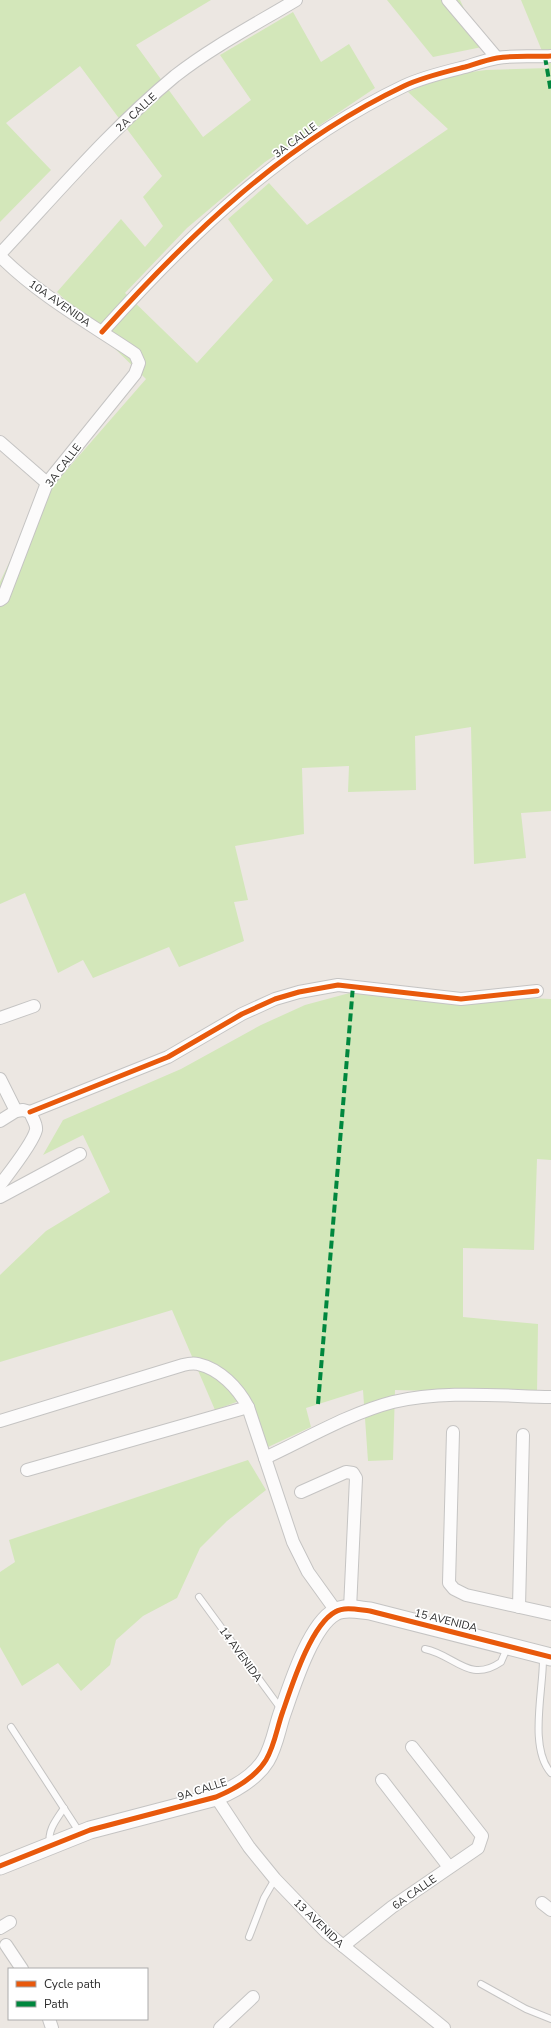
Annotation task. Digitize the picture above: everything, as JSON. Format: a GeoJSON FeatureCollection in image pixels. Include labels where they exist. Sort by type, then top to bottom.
{"type":"FeatureCollection","features":[{"type":"Feature","properties":{"kind":"street","name":"2A CALLE"},"geometry":{"type":"LineString","coordinates":[[0,255],[124,122],[174,77],[192,63],[296,0]]}},
{"type":"Feature","properties":{"kind":"street"},"geometry":{"type":"LineString","coordinates":[[448,0],[497,58]]}},
{"type":"Feature","properties":{"kind":"street","name":"3A CALLE"},"geometry":{"type":"LineString","coordinates":[[102,332],[151,277],[205,224],[268,172],[331,127],[405,86],[435,75],[497,58],[551,56]]}},
{"type":"Feature","properties":{"kind":"street","name":"10A AVENIDA"},"geometry":{"type":"LineString","coordinates":[[0,255],[15,271],[54,302],[135,354],[139,363]]}},
{"type":"Feature","properties":{"kind":"street","name":"3A CALLE"},"geometry":{"type":"LineString","coordinates":[[0,600],[3,598],[47,483],[135,374],[139,363]]}},
{"type":"Feature","properties":{"kind":"street"},"geometry":{"type":"LineString","coordinates":[[0,442],[47,483]]}},
{"type":"Feature","properties":{"kind":"street"},"geometry":{"type":"LineString","coordinates":[[0,1079],[16,1111],[31,1116],[168,1057],[242,1014],[275,998],[299,992],[338,985],[461,998],[537,992]]}},
{"type":"Feature","properties":{"kind":"street"},"geometry":{"type":"LineString","coordinates":[[0,1018],[34,1006]]}},
{"type":"Feature","properties":{"kind":"street"},"geometry":{"type":"LineString","coordinates":[[0,1121],[16,1111]]}},
{"type":"Feature","properties":{"kind":"street"},"geometry":{"type":"LineString","coordinates":[[0,1185],[25,1150],[36,1131],[36,1125],[31,1116]]}},
{"type":"Feature","properties":{"kind":"street"},"geometry":{"type":"LineString","coordinates":[[0,1197],[80,1154]]}},
{"type":"Feature","properties":{"kind":"street"},"geometry":{"type":"LineString","coordinates":[[0,1422],[182,1365],[198,1364],[221,1375],[242,1396],[248,1407],[293,1542],[308,1572],[343,1610]]}},
{"type":"Feature","properties":{"kind":"street"},"geometry":{"type":"LineString","coordinates":[[266,1458],[346,1420],[393,1402],[457,1396],[551,1397]]}},
{"type":"Feature","properties":{"kind":"street"},"geometry":{"type":"LineString","coordinates":[[27,1470],[248,1407]]}},
{"type":"Feature","properties":{"kind":"street"},"geometry":{"type":"LineString","coordinates":[[453,1432],[449,1583],[454,1589],[466,1595],[551,1614]]}},
{"type":"Feature","properties":{"kind":"street"},"geometry":{"type":"LineString","coordinates":[[519,1607],[523,1435]]}},
{"type":"Feature","properties":{"kind":"street"},"geometry":{"type":"LineString","coordinates":[[301,1492],[346,1472],[354,1473],[356,1478],[343,1610]]}},
{"type":"Feature","properties":{"kind":"street","name":"15 AVENIDA"},"geometry":{"type":"LineString","coordinates":[[343,1610],[370,1611],[547,1656]]}},
{"type":"Feature","properties":{"kind":"street","name":"9A CALLE"},"geometry":{"type":"LineString","coordinates":[[0,1866],[81,1834],[216,1797],[233,1790],[254,1775],[266,1760],[310,1642],[323,1620],[343,1610]]}},
{"type":"Feature","properties":{"kind":"street","name":"6A CALLE"},"geometry":{"type":"LineString","coordinates":[[342,1946],[392,1907],[478,1848],[481,1842],[482,1836],[412,1747]]}},
{"type":"Feature","properties":{"kind":"street"},"geometry":{"type":"LineString","coordinates":[[382,1780],[449,1867]]}},
{"type":"Feature","properties":{"kind":"street","name":"13 AVENIDA"},"geometry":{"type":"LineString","coordinates":[[216,1797],[249,1847],[275,1879],[326,1932],[444,2028]]}},
{"type":"Feature","properties":{"kind":"street"},"geometry":{"type":"LineString","coordinates":[[6,1945],[21,1968]]}},
{"type":"Feature","properties":{"kind":"street"},"geometry":{"type":"LineString","coordinates":[[220,2028],[253,1997]]}},
{"type":"Feature","properties":{"kind":"lane","name":"14 AVENIDA"},"geometry":{"type":"LineString","coordinates":[[199,1597],[283,1711]]}},
{"type":"Feature","properties":{"kind":"lane"},"geometry":{"type":"LineString","coordinates":[[425,1648],[434,1651],[464,1669],[479,1671],[501,1662],[507,1646]]}},
{"type":"Feature","properties":{"kind":"lane"},"geometry":{"type":"LineString","coordinates":[[547,1656],[540,1747],[547,1768],[551,1773]]}},
{"type":"Feature","properties":{"kind":"lane"},"geometry":{"type":"LineString","coordinates":[[11,1727],[81,1834]]}},
{"type":"Feature","properties":{"kind":"lane"},"geometry":{"type":"LineString","coordinates":[[50,1845],[48,1837],[64,1808]]}},
{"type":"Feature","properties":{"kind":"lane"},"geometry":{"type":"LineString","coordinates":[[249,1937],[264,1898],[275,1879]]}},
{"type":"Feature","properties":{"kind":"lane"},"geometry":{"type":"LineString","coordinates":[[481,1984],[526,2009],[551,2019]]}},
{"type":"Feature","properties":{"kind":"green space"},"geometry":{"type":"Polygon","coordinates":[[[0,0],[211,0],[136,45],[203,137],[251,100],[220,55],[293,12],[321,62],[349,44],[375,88],[265,162],[187,228],[125,293],[197,363],[273,280],[228,219],[269,183],[307,225],[448,129],[408,92],[448,75],[486,70],[549,68],[521,0],[551,0],[551,811],[521,813],[526,858],[474,864],[471,727],[415,736],[416,790],[348,792],[349,766],[302,768],[304,834],[235,846],[248,900],[234,902],[244,941],[179,967],[169,947],[93,978],[83,960],[58,973],[25,893],[0,904],[0,582],[37,504],[146,379],[57,292],[121,219],[145,247],[163,226],[143,197],[162,176],[80,66],[6,123],[51,170],[0,222],[0,0]]]}},
{"type":"Feature","properties":{"kind":"green space"},"geometry":{"type":"Polygon","coordinates":[[[387,0],[460,0],[482,47],[433,57],[387,0]]]}},
{"type":"Feature","properties":{"kind":"green space"},"geometry":{"type":"Polygon","coordinates":[[[357,991],[551,999],[551,1160],[537,1159],[534,1250],[463,1248],[463,1317],[538,1324],[537,1394],[395,1390],[393,1460],[368,1461],[363,1390],[306,1408],[311,1427],[266,1448],[247,1398],[215,1410],[172,1310],[0,1362],[0,1275],[46,1231],[110,1192],[83,1135],[43,1155],[63,1120],[181,1069],[261,1025],[305,1005],[357,991]]]}},
{"type":"Feature","properties":{"kind":"green space"},"geometry":{"type":"Polygon","coordinates":[[[248,1460],[266,1490],[227,1521],[200,1548],[177,1598],[143,1616],[116,1640],[110,1665],[81,1691],[58,1663],[22,1686],[0,1647],[0,1572],[15,1562],[9,1540],[248,1460]]]}},
{"type":"Feature","properties":{"kind":"marked path"},"geometry":{"type":"LineString","coordinates":[[545,57],[551,92]]}},
{"type":"Feature","properties":{"kind":"marked path"},"geometry":{"type":"LineString","coordinates":[[318,1404],[353,986]]}},
{"type":"Feature","properties":{"kind":"cycle path"},"geometry":{"type":"LineString","coordinates":[[102,332],[169,260],[241,194],[279,163],[360,109],[404,86],[434,75],[497,58],[551,56]]}},
{"type":"Feature","properties":{"kind":"cycle path"},"geometry":{"type":"LineString","coordinates":[[30,1112],[168,1057],[242,1014],[275,999],[299,992],[338,985],[461,999],[537,991]]}},
{"type":"Feature","properties":{"kind":"cycle path"},"geometry":{"type":"LineString","coordinates":[[0,1866],[90,1830],[216,1797],[237,1787],[250,1778],[266,1760],[269,1754],[292,1686],[310,1642],[326,1619],[339,1610],[352,1609],[370,1611],[551,1657]]}}]}
